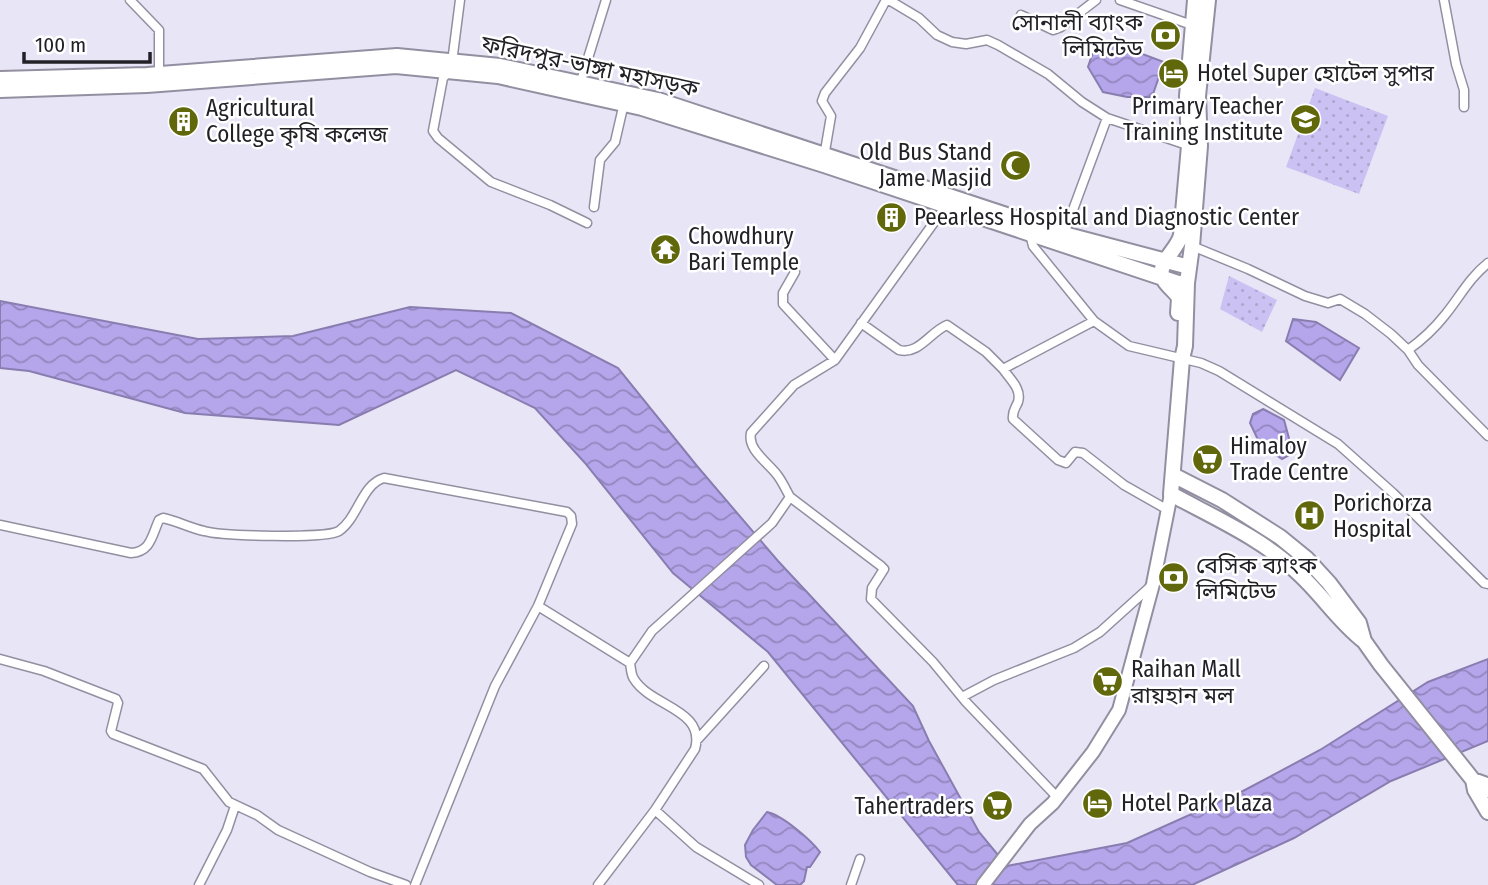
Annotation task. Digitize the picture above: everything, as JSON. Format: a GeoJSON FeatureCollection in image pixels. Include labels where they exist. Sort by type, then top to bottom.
{"type":"FeatureCollection","features":[{"type":"Feature","properties":{"kind":"highway"},"geometry":{"type":"LineString","coordinates":[[1182,359],[1177,347],[1179,298],[1163,269],[1180,241],[1194,146],[1187,96],[1195,0]]}},
{"type":"Feature","properties":{"kind":"highway"},"geometry":{"type":"LineString","coordinates":[[1208,0],[1194,146],[1192,246],[1186,283],[1185,346],[1171,494],[1271,551],[1297,571],[1351,631],[1364,641],[1468,774],[1488,812]]}},
{"type":"Feature","properties":{"kind":"highway","name":"ফরিদপুর-ভাঙ্গা মহাসড়ক"},"geometry":{"type":"LineString","coordinates":[[7,84],[160,79],[323,67],[452,65],[498,76],[579,88],[656,106],[948,201],[1064,234],[1090,247]]}},
{"type":"Feature","properties":{"kind":"highway","name":"ফরিদপুর-ভাঙ্গা মহাসড়ক"},"geometry":{"type":"LineString","coordinates":[[579,88],[624,103],[656,106]]}},
{"type":"Feature","properties":{"kind":"highway","name":"ফরিদপুর-ভাঙ্গা মহাসড়ক"},"geometry":{"type":"LineString","coordinates":[[948,201],[1030,234],[1090,247],[1163,269],[1189,267]]}},
{"type":"Feature","properties":{"kind":"highway","name":"ফরিদপুর-ভাঙ্গা মহাসড়ক"},"geometry":{"type":"LineString","coordinates":[[1163,269],[1178,283],[1186,283]]}},
{"type":"Feature","properties":{"kind":"highway"},"geometry":{"type":"LineString","coordinates":[[1173,475],[1222,500],[1280,537],[1307,559],[1359,623],[1364,641]]}},
{"type":"Feature","properties":{"kind":"highway"},"geometry":{"type":"LineString","coordinates":[[1468,774],[1484,784],[1488,790]]}},
{"type":"Feature","properties":{"kind":"main road"},"geometry":{"type":"LineString","coordinates":[[983,885],[1030,824],[1058,797],[1093,752],[1119,710],[1153,584],[1171,494]]}},
{"type":"Feature","properties":{"kind":"street"},"geometry":{"type":"LineString","coordinates":[[130,0],[159,30],[160,79]]}},
{"type":"Feature","properties":{"kind":"street"},"geometry":{"type":"LineString","coordinates":[[460,0],[452,65],[443,78],[433,131],[491,182],[587,223]]}},
{"type":"Feature","properties":{"kind":"street"},"geometry":{"type":"LineString","coordinates":[[579,88],[606,0]]}},
{"type":"Feature","properties":{"kind":"street"},"geometry":{"type":"LineString","coordinates":[[824,160],[831,116],[822,101],[825,93],[860,48],[888,0],[919,18],[937,35],[966,44],[988,40],[998,45],[1048,74],[1082,102],[1107,118],[1194,146]]}},
{"type":"Feature","properties":{"kind":"street"},"geometry":{"type":"LineString","coordinates":[[1021,15],[1053,30],[1061,27],[1096,0]]}},
{"type":"Feature","properties":{"kind":"street"},"geometry":{"type":"LineString","coordinates":[[1120,0],[1192,24]]}},
{"type":"Feature","properties":{"kind":"street"},"geometry":{"type":"LineString","coordinates":[[1444,0],[1456,64],[1464,90],[1465,107]]}},
{"type":"Feature","properties":{"kind":"street"},"geometry":{"type":"LineString","coordinates":[[594,207],[600,160],[615,142],[624,103]]}},
{"type":"Feature","properties":{"kind":"street"},"geometry":{"type":"LineString","coordinates":[[1064,234],[1107,118]]}},
{"type":"Feature","properties":{"kind":"street"},"geometry":{"type":"LineString","coordinates":[[948,201],[835,360],[794,385],[751,433],[749,439],[778,476],[790,497],[884,569],[872,588],[871,599],[1058,797]]}},
{"type":"Feature","properties":{"kind":"street"},"geometry":{"type":"LineString","coordinates":[[1030,234],[1033,246],[1094,321],[1129,346],[1201,363],[1219,371],[1338,444],[1488,584]]}},
{"type":"Feature","properties":{"kind":"street"},"geometry":{"type":"LineString","coordinates":[[1192,246],[1305,296],[1328,303],[1340,299],[1365,314],[1408,351],[1418,365],[1488,436]]}},
{"type":"Feature","properties":{"kind":"street"},"geometry":{"type":"LineString","coordinates":[[1408,351],[1434,328],[1478,271],[1488,263]]}},
{"type":"Feature","properties":{"kind":"street"},"geometry":{"type":"LineString","coordinates":[[795,272],[783,293],[783,304],[835,360]]}},
{"type":"Feature","properties":{"kind":"street"},"geometry":{"type":"LineString","coordinates":[[1003,369],[1094,321]]}},
{"type":"Feature","properties":{"kind":"street"},"geometry":{"type":"LineString","coordinates":[[861,323],[899,350],[906,352],[913,351],[938,329],[947,325],[986,352],[1003,369],[1018,391],[1013,419],[1058,460],[1066,463],[1075,452],[1083,453],[1124,485],[1168,510]]}},
{"type":"Feature","properties":{"kind":"street"},"geometry":{"type":"LineString","coordinates":[[0,525],[131,553],[148,547],[159,520],[163,518],[205,532],[229,535],[328,535],[346,525],[372,486],[384,478],[567,512],[571,516],[572,524],[538,606],[495,686],[415,885]]}},
{"type":"Feature","properties":{"kind":"street"},"geometry":{"type":"LineString","coordinates":[[598,885],[655,810],[695,749],[698,738],[697,730],[690,721],[642,688],[633,678],[630,663],[652,631],[772,523],[790,497]]}},
{"type":"Feature","properties":{"kind":"street"},"geometry":{"type":"LineString","coordinates":[[962,697],[994,680],[1074,648],[1100,632],[1153,584]]}},
{"type":"Feature","properties":{"kind":"street"},"geometry":{"type":"LineString","coordinates":[[538,606],[630,663]]}},
{"type":"Feature","properties":{"kind":"street"},"geometry":{"type":"LineString","coordinates":[[0,659],[74,682],[116,699],[118,703],[111,731],[113,734],[203,769],[229,802],[257,815],[278,831],[406,885]]}},
{"type":"Feature","properties":{"kind":"street"},"geometry":{"type":"LineString","coordinates":[[698,738],[764,666]]}},
{"type":"Feature","properties":{"kind":"street"},"geometry":{"type":"LineString","coordinates":[[199,885],[227,830],[235,806]]}},
{"type":"Feature","properties":{"kind":"street"},"geometry":{"type":"LineString","coordinates":[[655,810],[696,847],[759,885]]}},
{"type":"Feature","properties":{"kind":"street"},"geometry":{"type":"LineString","coordinates":[[851,885],[860,859]]}},
{"type":"Feature","properties":{"kind":"shaded area"},"geometry":{"type":"Polygon","coordinates":[[[1315,88],[1388,116],[1359,194],[1286,167],[1315,88]]]}},
{"type":"Feature","properties":{"kind":"shaded area"},"geometry":{"type":"Polygon","coordinates":[[[1229,276],[1277,300],[1262,332],[1220,309],[1229,276]]]}},
{"type":"Feature","properties":{"kind":"water"},"geometry":{"type":"Polygon","coordinates":[[[1105,40],[1164,62],[1152,97],[1127,97],[1103,92],[1088,67],[1093,52],[1105,40]]]}},
{"type":"Feature","properties":{"kind":"water"},"geometry":{"type":"Polygon","coordinates":[[[0,301],[198,339],[293,336],[410,307],[511,313],[618,368],[778,561],[913,706],[979,832],[1007,866],[1127,843],[1243,791],[1320,750],[1428,682],[1488,659],[1488,741],[1391,781],[1294,838],[1192,885],[958,885],[768,652],[673,573],[585,463],[535,408],[456,370],[339,425],[185,413],[29,371],[0,368],[0,301]]]}},
{"type":"Feature","properties":{"kind":"water"},"geometry":{"type":"Polygon","coordinates":[[[1293,319],[1316,322],[1359,348],[1340,380],[1286,341],[1293,319]]]}},
{"type":"Feature","properties":{"kind":"water"},"geometry":{"type":"Polygon","coordinates":[[[1263,409],[1284,420],[1293,453],[1282,459],[1260,444],[1250,423],[1253,414],[1263,409]]]}},
{"type":"Feature","properties":{"kind":"water"},"geometry":{"type":"Polygon","coordinates":[[[767,812],[795,828],[820,852],[810,867],[807,867],[804,881],[800,885],[777,885],[751,865],[746,857],[745,845],[767,812]]]}},
{"type":"Feature","properties":{"kind":"place","name":"সোনালী ব্যাংক লিমিটেড"},"geometry":{"type":"Point","coordinates":[1166,35]}},
{"type":"Feature","properties":{"kind":"place","name":"Hotel Super হোটেল সুপার"},"geometry":{"type":"Point","coordinates":[1174,73]}},
{"type":"Feature","properties":{"kind":"place","name":"Primary Teacher Training Institute"},"geometry":{"type":"Point","coordinates":[1306,119]}},
{"type":"Feature","properties":{"kind":"place","name":"Agricultural College কৃষি কলেজ"},"geometry":{"type":"Point","coordinates":[183,121]}},
{"type":"Feature","properties":{"kind":"place","name":"Old Bus Stand Jame Masjid"},"geometry":{"type":"Point","coordinates":[1015,165]}},
{"type":"Feature","properties":{"kind":"place","name":"Peearless Hospital and Diagnostic Center"},"geometry":{"type":"Point","coordinates":[891,217]}},
{"type":"Feature","properties":{"kind":"place","name":"Chowdhury Bari Temple"},"geometry":{"type":"Point","coordinates":[665,249]}},
{"type":"Feature","properties":{"kind":"place","name":"Himaloy Trade Centre"},"geometry":{"type":"Point","coordinates":[1207,459]}},
{"type":"Feature","properties":{"kind":"place","name":"Porichorza Hospital"},"geometry":{"type":"Point","coordinates":[1310,516]}},
{"type":"Feature","properties":{"kind":"place","name":"বেসিক ব্যাংক লিমিটেড"},"geometry":{"type":"Point","coordinates":[1173,578]}},
{"type":"Feature","properties":{"kind":"place","name":"Raihan Mall রায়হান মল"},"geometry":{"type":"Point","coordinates":[1108,682]}},
{"type":"Feature","properties":{"kind":"place","name":"Hotel Park Plaza"},"geometry":{"type":"Point","coordinates":[1098,803]}},
{"type":"Feature","properties":{"kind":"place","name":"Tahertraders"},"geometry":{"type":"Point","coordinates":[997,806]}}]}
